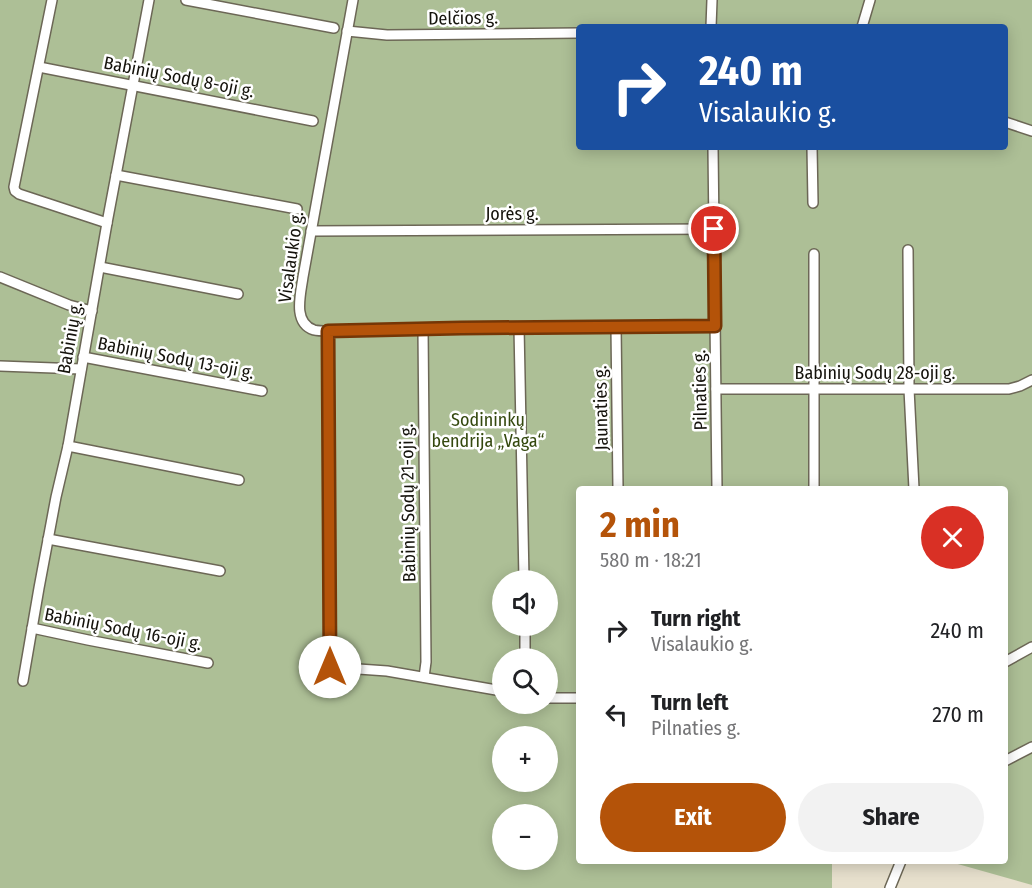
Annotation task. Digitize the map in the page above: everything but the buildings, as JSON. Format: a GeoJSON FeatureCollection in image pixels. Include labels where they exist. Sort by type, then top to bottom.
{"type":"FeatureCollection","features":[{"type":"Feature","properties":{"kind":"street"},"geometry":{"type":"LineString","coordinates":[[52,0],[14,187],[19,194],[107,224]]}},
{"type":"Feature","properties":{"kind":"street","name":"Babinių g."},"geometry":{"type":"LineString","coordinates":[[23,681],[149,0]]}},
{"type":"Feature","properties":{"kind":"street"},"geometry":{"type":"LineString","coordinates":[[186,0],[333,28]]}},
{"type":"Feature","properties":{"kind":"street","name":"Visalaukio g."},"geometry":{"type":"LineString","coordinates":[[353,0],[303,277],[299,312],[306,326],[314,330],[328,331],[715,326]]}},
{"type":"Feature","properties":{"kind":"street"},"geometry":{"type":"LineString","coordinates":[[711,24],[712,0]]}},
{"type":"Feature","properties":{"kind":"street"},"geometry":{"type":"LineString","coordinates":[[863,24],[870,0]]}},
{"type":"Feature","properties":{"kind":"street","name":"Delčios g."},"geometry":{"type":"LineString","coordinates":[[347,31],[399,35],[576,33]]}},
{"type":"Feature","properties":{"kind":"street","name":"Babinių Sodų 8-oji g."},"geometry":{"type":"LineString","coordinates":[[39,67],[313,121]]}},
{"type":"Feature","properties":{"kind":"street"},"geometry":{"type":"LineString","coordinates":[[1008,123],[1032,131]]}},
{"type":"Feature","properties":{"kind":"street","name":"Pilnaties g."},"geometry":{"type":"LineString","coordinates":[[713,150],[717,486]]}},
{"type":"Feature","properties":{"kind":"street"},"geometry":{"type":"LineString","coordinates":[[812,150],[813,203]]}},
{"type":"Feature","properties":{"kind":"street"},"geometry":{"type":"LineString","coordinates":[[116,175],[297,209]]}},
{"type":"Feature","properties":{"kind":"street","name":"Jorės g."},"geometry":{"type":"LineString","coordinates":[[311,231],[714,229]]}},
{"type":"Feature","properties":{"kind":"street"},"geometry":{"type":"LineString","coordinates":[[908,250],[909,389],[914,486]]}},
{"type":"Feature","properties":{"kind":"street"},"geometry":{"type":"LineString","coordinates":[[814,254],[814,486]]}},
{"type":"Feature","properties":{"kind":"street"},"geometry":{"type":"LineString","coordinates":[[100,267],[238,294]]}},
{"type":"Feature","properties":{"kind":"street"},"geometry":{"type":"LineString","coordinates":[[0,277],[69,305],[92,311]]}},
{"type":"Feature","properties":{"kind":"street","name":"Jaunaties g."},"geometry":{"type":"LineString","coordinates":[[616,326],[618,486]]}},
{"type":"Feature","properties":{"kind":"street"},"geometry":{"type":"LineString","coordinates":[[519,327],[524,570]]}},
{"type":"Feature","properties":{"kind":"street","name":"Babinių Sodų 21-oji g."},"geometry":{"type":"LineString","coordinates":[[423,328],[426,662],[424,677]]}},
{"type":"Feature","properties":{"kind":"street"},"geometry":{"type":"LineString","coordinates":[[328,331],[330,667],[387,671],[492,689]]}},
{"type":"Feature","properties":{"kind":"street","name":"Babinių Sodų 13-oji g."},"geometry":{"type":"LineString","coordinates":[[83,357],[262,391]]}},
{"type":"Feature","properties":{"kind":"street"},"geometry":{"type":"LineString","coordinates":[[0,366],[81,369]]}},
{"type":"Feature","properties":{"kind":"street","name":"Babinių Sodų 28-oji g."},"geometry":{"type":"LineString","coordinates":[[716,389],[1010,389],[1032,380]]}},
{"type":"Feature","properties":{"kind":"street"},"geometry":{"type":"LineString","coordinates":[[68,446],[239,480]]}},
{"type":"Feature","properties":{"kind":"street"},"geometry":{"type":"LineString","coordinates":[[48,539],[220,572]]}},
{"type":"Feature","properties":{"kind":"street","name":"Babinių Sodų 16-oji g."},"geometry":{"type":"LineString","coordinates":[[32,628],[208,663]]}},
{"type":"Feature","properties":{"kind":"street"},"geometry":{"type":"LineString","coordinates":[[1008,660],[1032,647]]}},
{"type":"Feature","properties":{"kind":"street"},"geometry":{"type":"LineString","coordinates":[[558,698],[576,698]]}},
{"type":"Feature","properties":{"kind":"street"},"geometry":{"type":"LineString","coordinates":[[1008,759],[1032,747]]}},
{"type":"Feature","properties":{"kind":"street"},"geometry":{"type":"LineString","coordinates":[[890,888],[900,864]]}},
{"type":"Feature","properties":{"kind":"green space","name":"Sodininkų bendrija „Vaga“"},"geometry":{"type":"Polygon","coordinates":[[[0,0],[1032,0],[1032,885],[958,864],[1008,864],[1008,486],[576,486],[576,864],[832,864],[832,888],[0,888],[0,0]]]}},
{"type":"Feature","properties":{"kind":"route"},"geometry":{"type":"LineString","coordinates":[[330,667],[328,331],[715,326],[714,229]]}}]}
